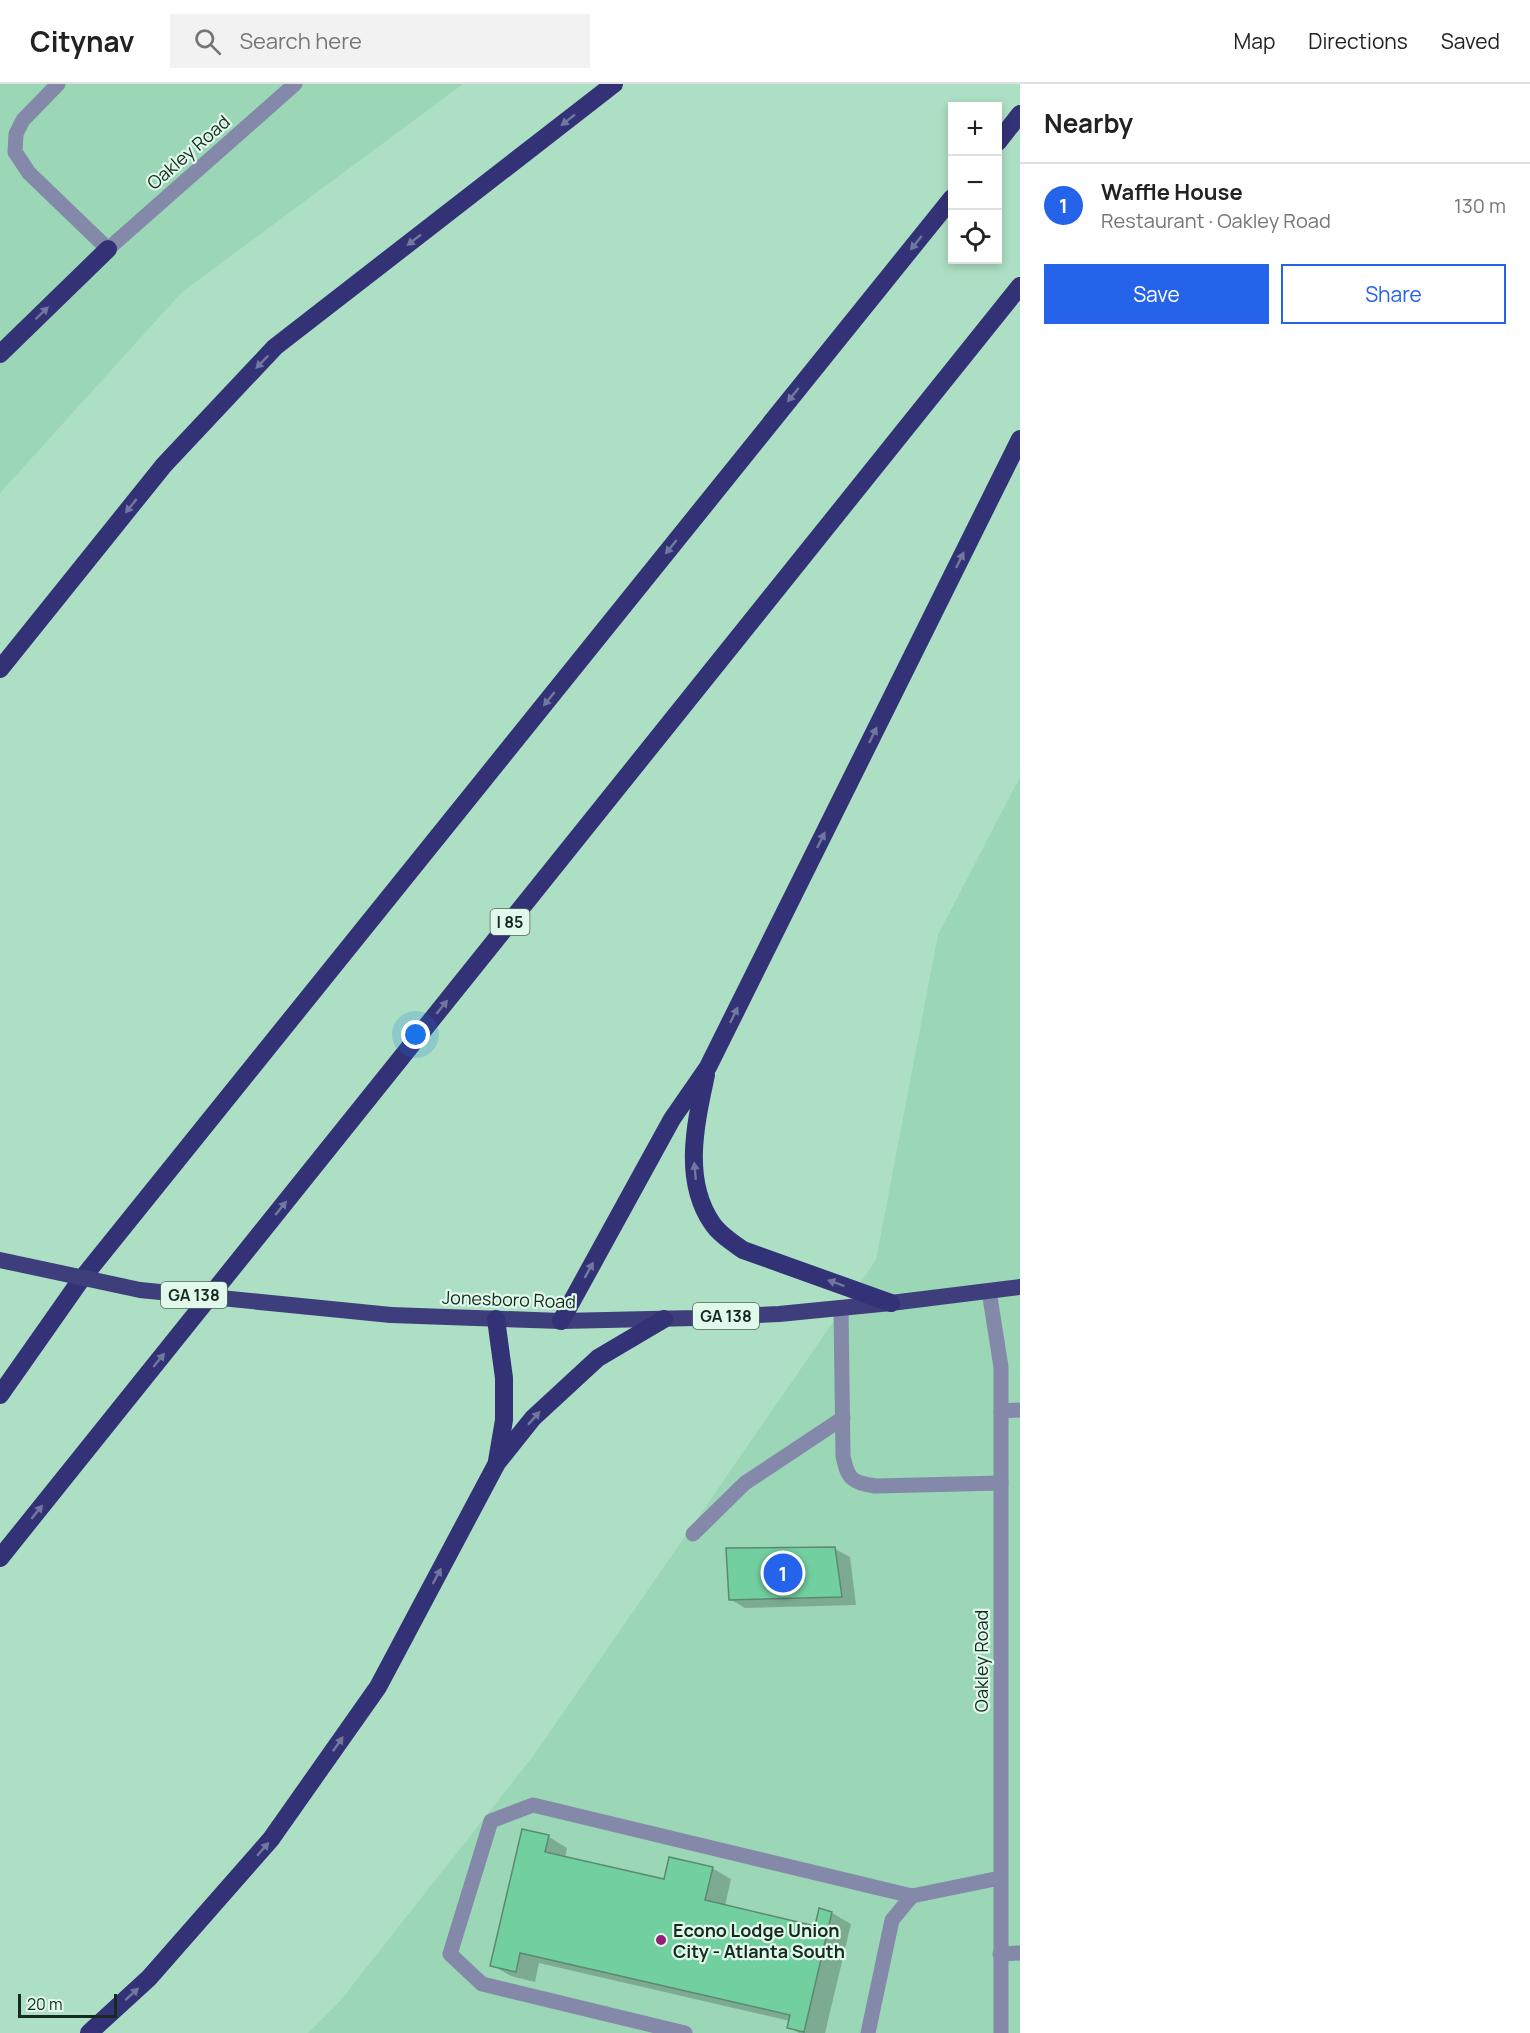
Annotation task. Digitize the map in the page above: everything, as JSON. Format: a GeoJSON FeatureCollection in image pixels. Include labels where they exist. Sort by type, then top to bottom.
{"type":"FeatureCollection","features":[{"type":"Feature","properties":{"kind":"highway"},"geometry":{"type":"LineString","coordinates":[[0,669],[164,465],[276,347],[614,84]]}},
{"type":"Feature","properties":{"kind":"highway"},"geometry":{"type":"LineString","coordinates":[[1002,137],[1020,114]]}},
{"type":"Feature","properties":{"kind":"highway"},"geometry":{"type":"LineString","coordinates":[[0,1395],[80,1281],[948,203]]}},
{"type":"Feature","properties":{"kind":"highway"},"geometry":{"type":"LineString","coordinates":[[0,354],[108,249]]}},
{"type":"Feature","properties":{"kind":"highway","name":"I 85"},"geometry":{"type":"LineString","coordinates":[[0,1558],[1020,286]]}},
{"type":"Feature","properties":{"kind":"highway"},"geometry":{"type":"LineString","coordinates":[[561,1321],[672,1119],[708,1067],[1020,440]]}},
{"type":"Feature","properties":{"kind":"highway"},"geometry":{"type":"LineString","coordinates":[[708,1067],[697,1118],[693,1151],[695,1179],[712,1223],[726,1238],[743,1250],[891,1303]]}},
{"type":"Feature","properties":{"kind":"highway","name":"Jonesboro Road"},"geometry":{"type":"LineString","coordinates":[[0,1260],[140,1290],[391,1315],[561,1321],[779,1314],[1020,1287]]}},
{"type":"Feature","properties":{"kind":"highway"},"geometry":{"type":"LineString","coordinates":[[496,1319],[504,1378],[504,1420],[497,1463]]}},
{"type":"Feature","properties":{"kind":"highway"},"geometry":{"type":"LineString","coordinates":[[89,2033],[149,1978],[271,1839],[378,1687],[497,1463],[533,1419],[598,1358],[664,1319]]}},
{"type":"Feature","properties":{"kind":"street"},"geometry":{"type":"LineString","coordinates":[[58,84],[23,120],[16,134],[15,152],[29,173],[108,249]]}},
{"type":"Feature","properties":{"kind":"street","name":"Oakley Road"},"geometry":{"type":"LineString","coordinates":[[108,249],[295,84]]}},
{"type":"Feature","properties":{"kind":"street","name":"Oakley Road"},"geometry":{"type":"LineString","coordinates":[[989,1291],[1001,1367],[1001,2033]]}},
{"type":"Feature","properties":{"kind":"street"},"geometry":{"type":"LineString","coordinates":[[841,1308],[843,1456],[846,1474],[857,1483],[875,1486],[1001,1483]]}},
{"type":"Feature","properties":{"kind":"street"},"geometry":{"type":"LineString","coordinates":[[1001,1411],[1020,1410]]}},
{"type":"Feature","properties":{"kind":"street"},"geometry":{"type":"LineString","coordinates":[[693,1534],[746,1483],[843,1419]]}},
{"type":"Feature","properties":{"kind":"street"},"geometry":{"type":"LineString","coordinates":[[684,2033],[482,1984],[450,1954],[491,1821],[533,1805],[912,1896],[1000,1878]]}},
{"type":"Feature","properties":{"kind":"street"},"geometry":{"type":"LineString","coordinates":[[868,2033],[892,1920],[912,1896]]}},
{"type":"Feature","properties":{"kind":"street"},"geometry":{"type":"LineString","coordinates":[[1000,1954],[1020,1953]]}},
{"type":"Feature","properties":{"kind":"shaded area"},"geometry":{"type":"Polygon","coordinates":[[[0,84],[463,84],[182,292],[0,493],[0,84]]]}},
{"type":"Feature","properties":{"kind":"shaded area"},"geometry":{"type":"Polygon","coordinates":[[[1020,777],[1020,2033],[308,2033],[340,2001],[534,1755],[876,1260],[938,935],[1020,777]]]}},
{"type":"Feature","properties":{"kind":"building"},"geometry":{"type":"Polygon","coordinates":[[[835,1547],[842,1597],[729,1600],[726,1548],[835,1547]]]}},
{"type":"Feature","properties":{"kind":"building","name":"Econo Lodge Union City - Atlanta South"},"geometry":{"type":"Polygon","coordinates":[[[522,1829],[549,1835],[545,1852],[664,1879],[669,1857],[713,1867],[705,1900],[815,1926],[819,1908],[832,1912],[804,2032],[787,2028],[790,2015],[520,1953],[516,1972],[490,1966],[522,1829]]]}},
{"type":"Feature","properties":{"kind":"place","name":"Waffle House"},"geometry":{"type":"Point","coordinates":[783,1573]}},
{"type":"Feature","properties":{"kind":"place","name":"Econo Lodge Union City - Atlanta South"},"geometry":{"type":"Point","coordinates":[661,1940]}}]}
